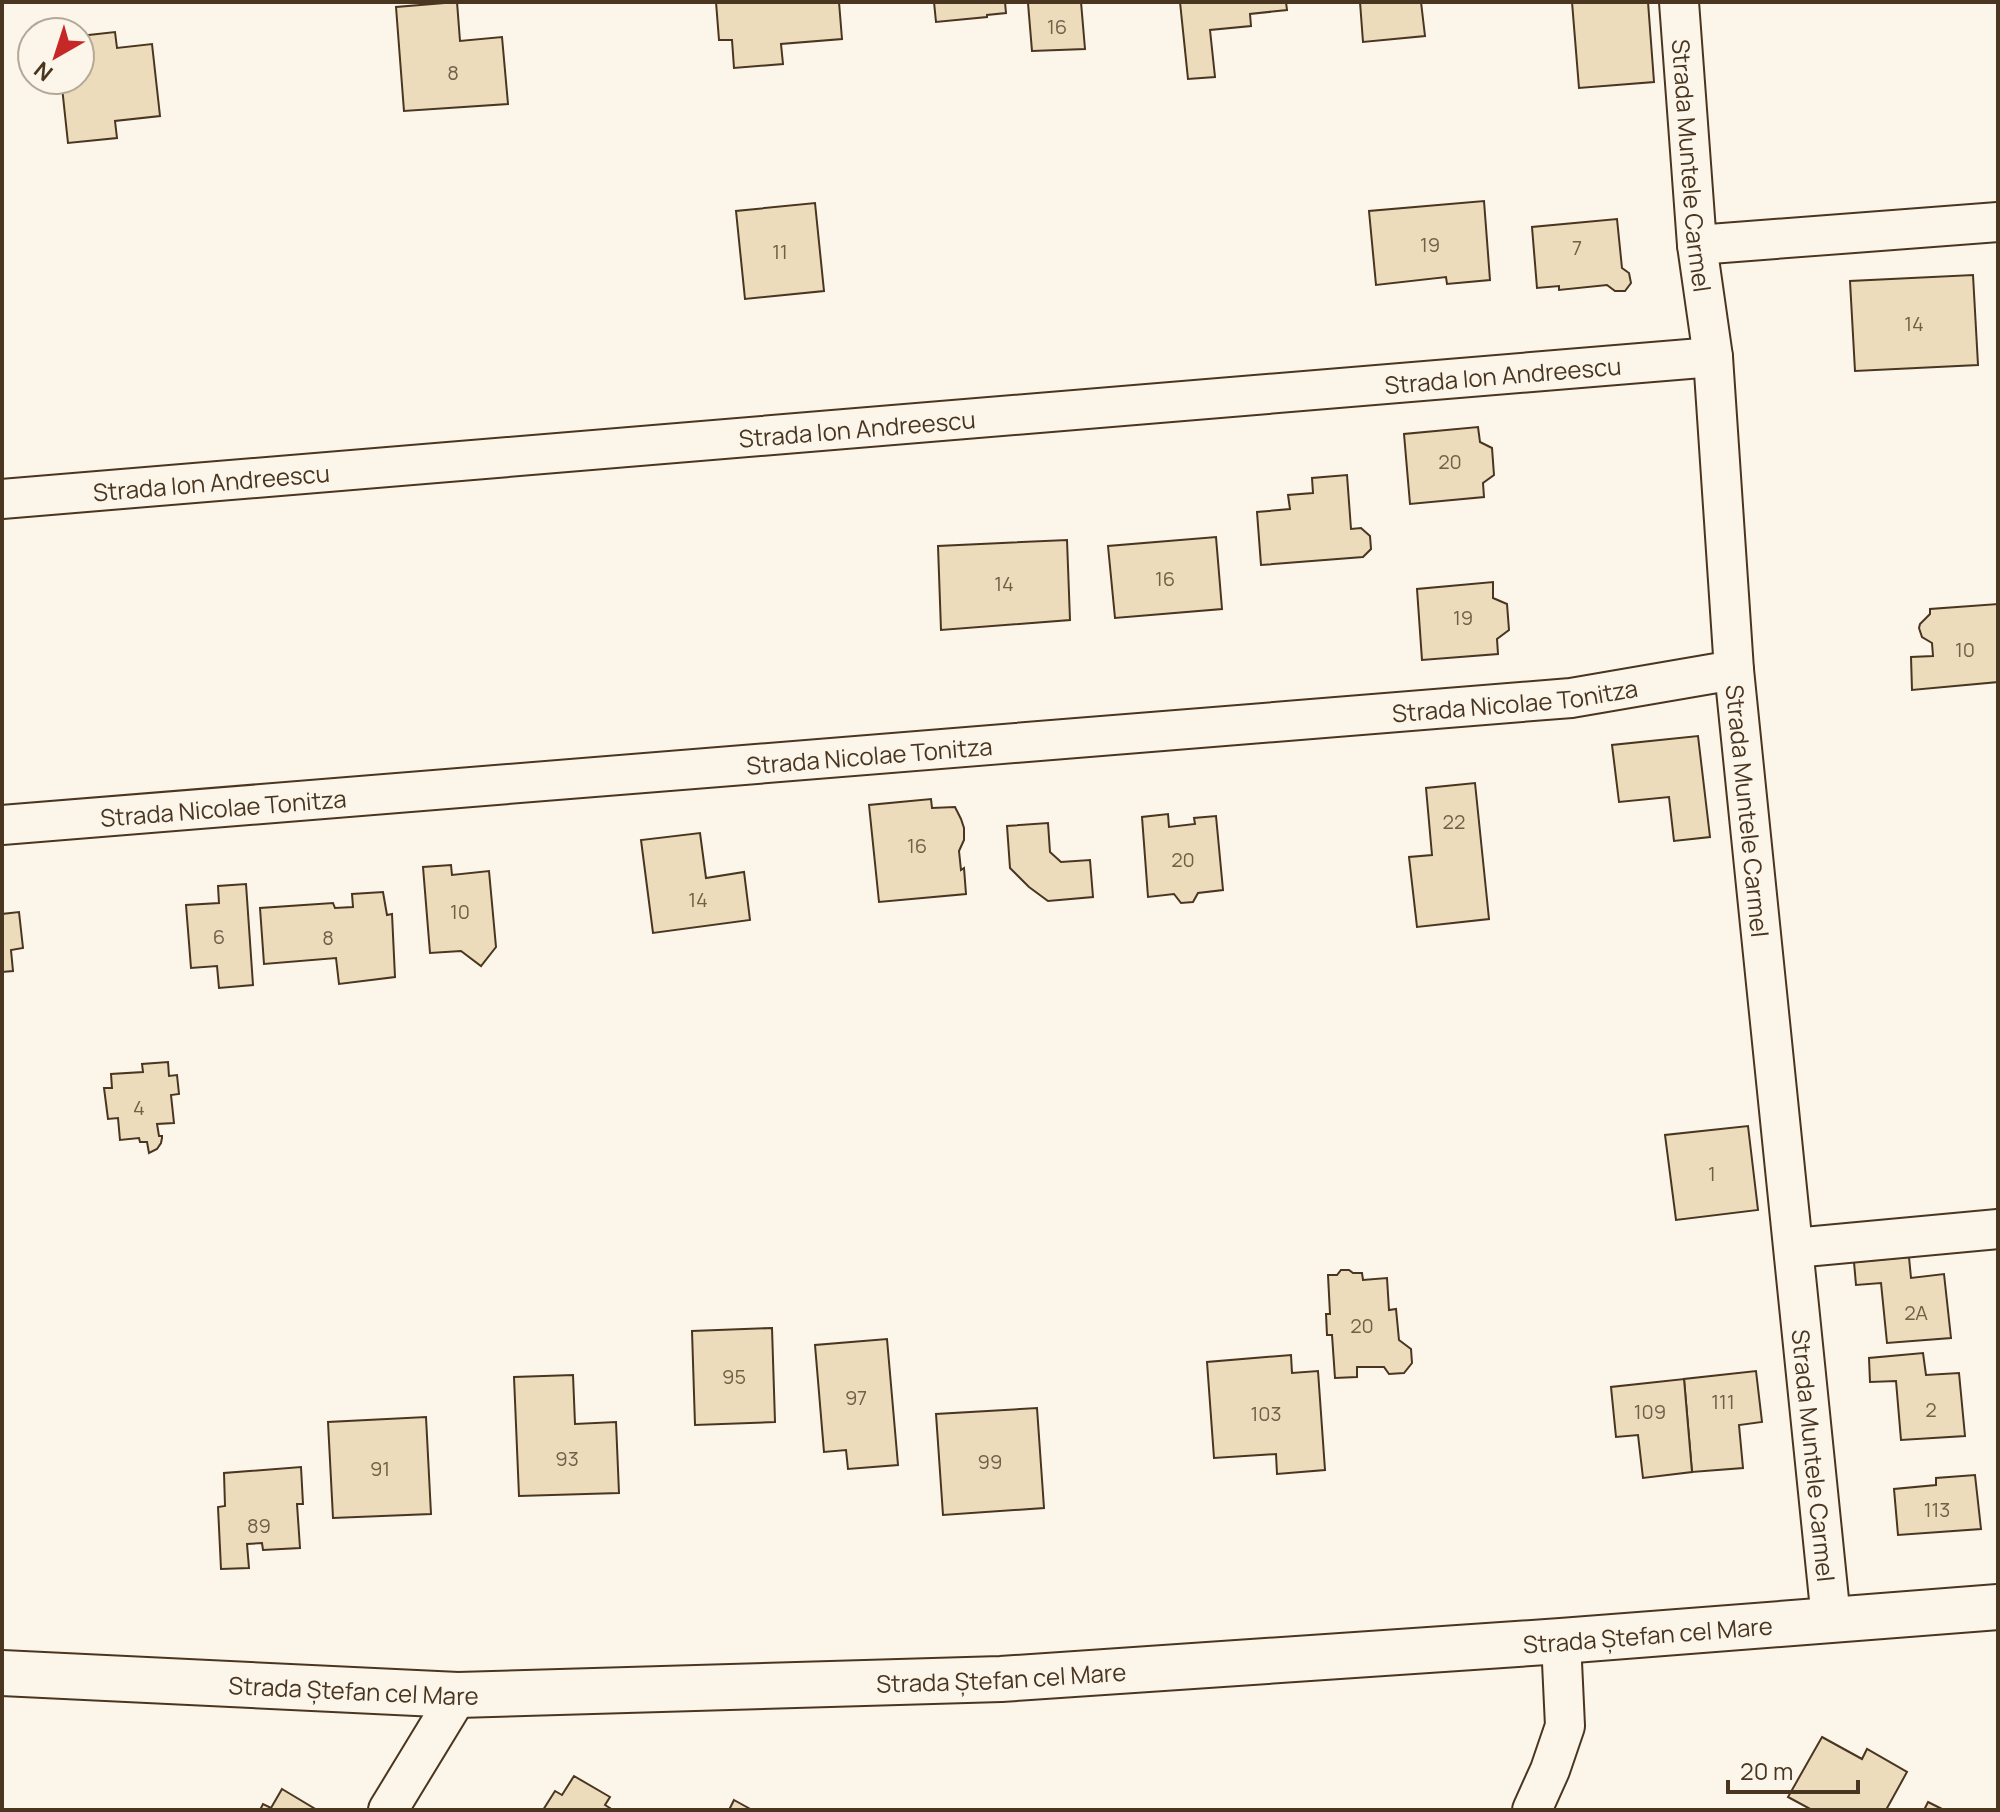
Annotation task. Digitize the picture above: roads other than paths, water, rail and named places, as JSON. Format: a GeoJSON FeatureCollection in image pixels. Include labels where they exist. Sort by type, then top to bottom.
{"type":"FeatureCollection","features":[{"type":"Feature","properties":{"kind":"street","name":"Strada Muntele Carmel"},"geometry":{"type":"LineString","coordinates":[[1679,2],[1697,245],[1713,357],[1734,670],[1831,1619]]}},
{"type":"Feature","properties":{"kind":"street"},"geometry":{"type":"LineString","coordinates":[[1697,245],[1998,222]]}},
{"type":"Feature","properties":{"kind":"street","name":"Strada Ion Andreescu"},"geometry":{"type":"LineString","coordinates":[[2,499],[1713,357]]}},
{"type":"Feature","properties":{"kind":"street","name":"Strada Nicolae Tonitza"},"geometry":{"type":"LineString","coordinates":[[2,825],[1571,698],[1734,670]]}},
{"type":"Feature","properties":{"kind":"street"},"geometry":{"type":"LineString","coordinates":[[1794,1248],[1998,1229]]}},
{"type":"Feature","properties":{"kind":"street","name":"Strada Ștefan cel Mare"},"geometry":{"type":"LineString","coordinates":[[2,1673],[458,1695],[1001,1679],[1561,1641],[1998,1607]]}},
{"type":"Feature","properties":{"kind":"street"},"geometry":{"type":"LineString","coordinates":[[1532,1810],[1565,1726],[1561,1641]]}},
{"type":"Feature","properties":{"kind":"street"},"geometry":{"type":"LineString","coordinates":[[388,1810],[458,1695]]}}]}
